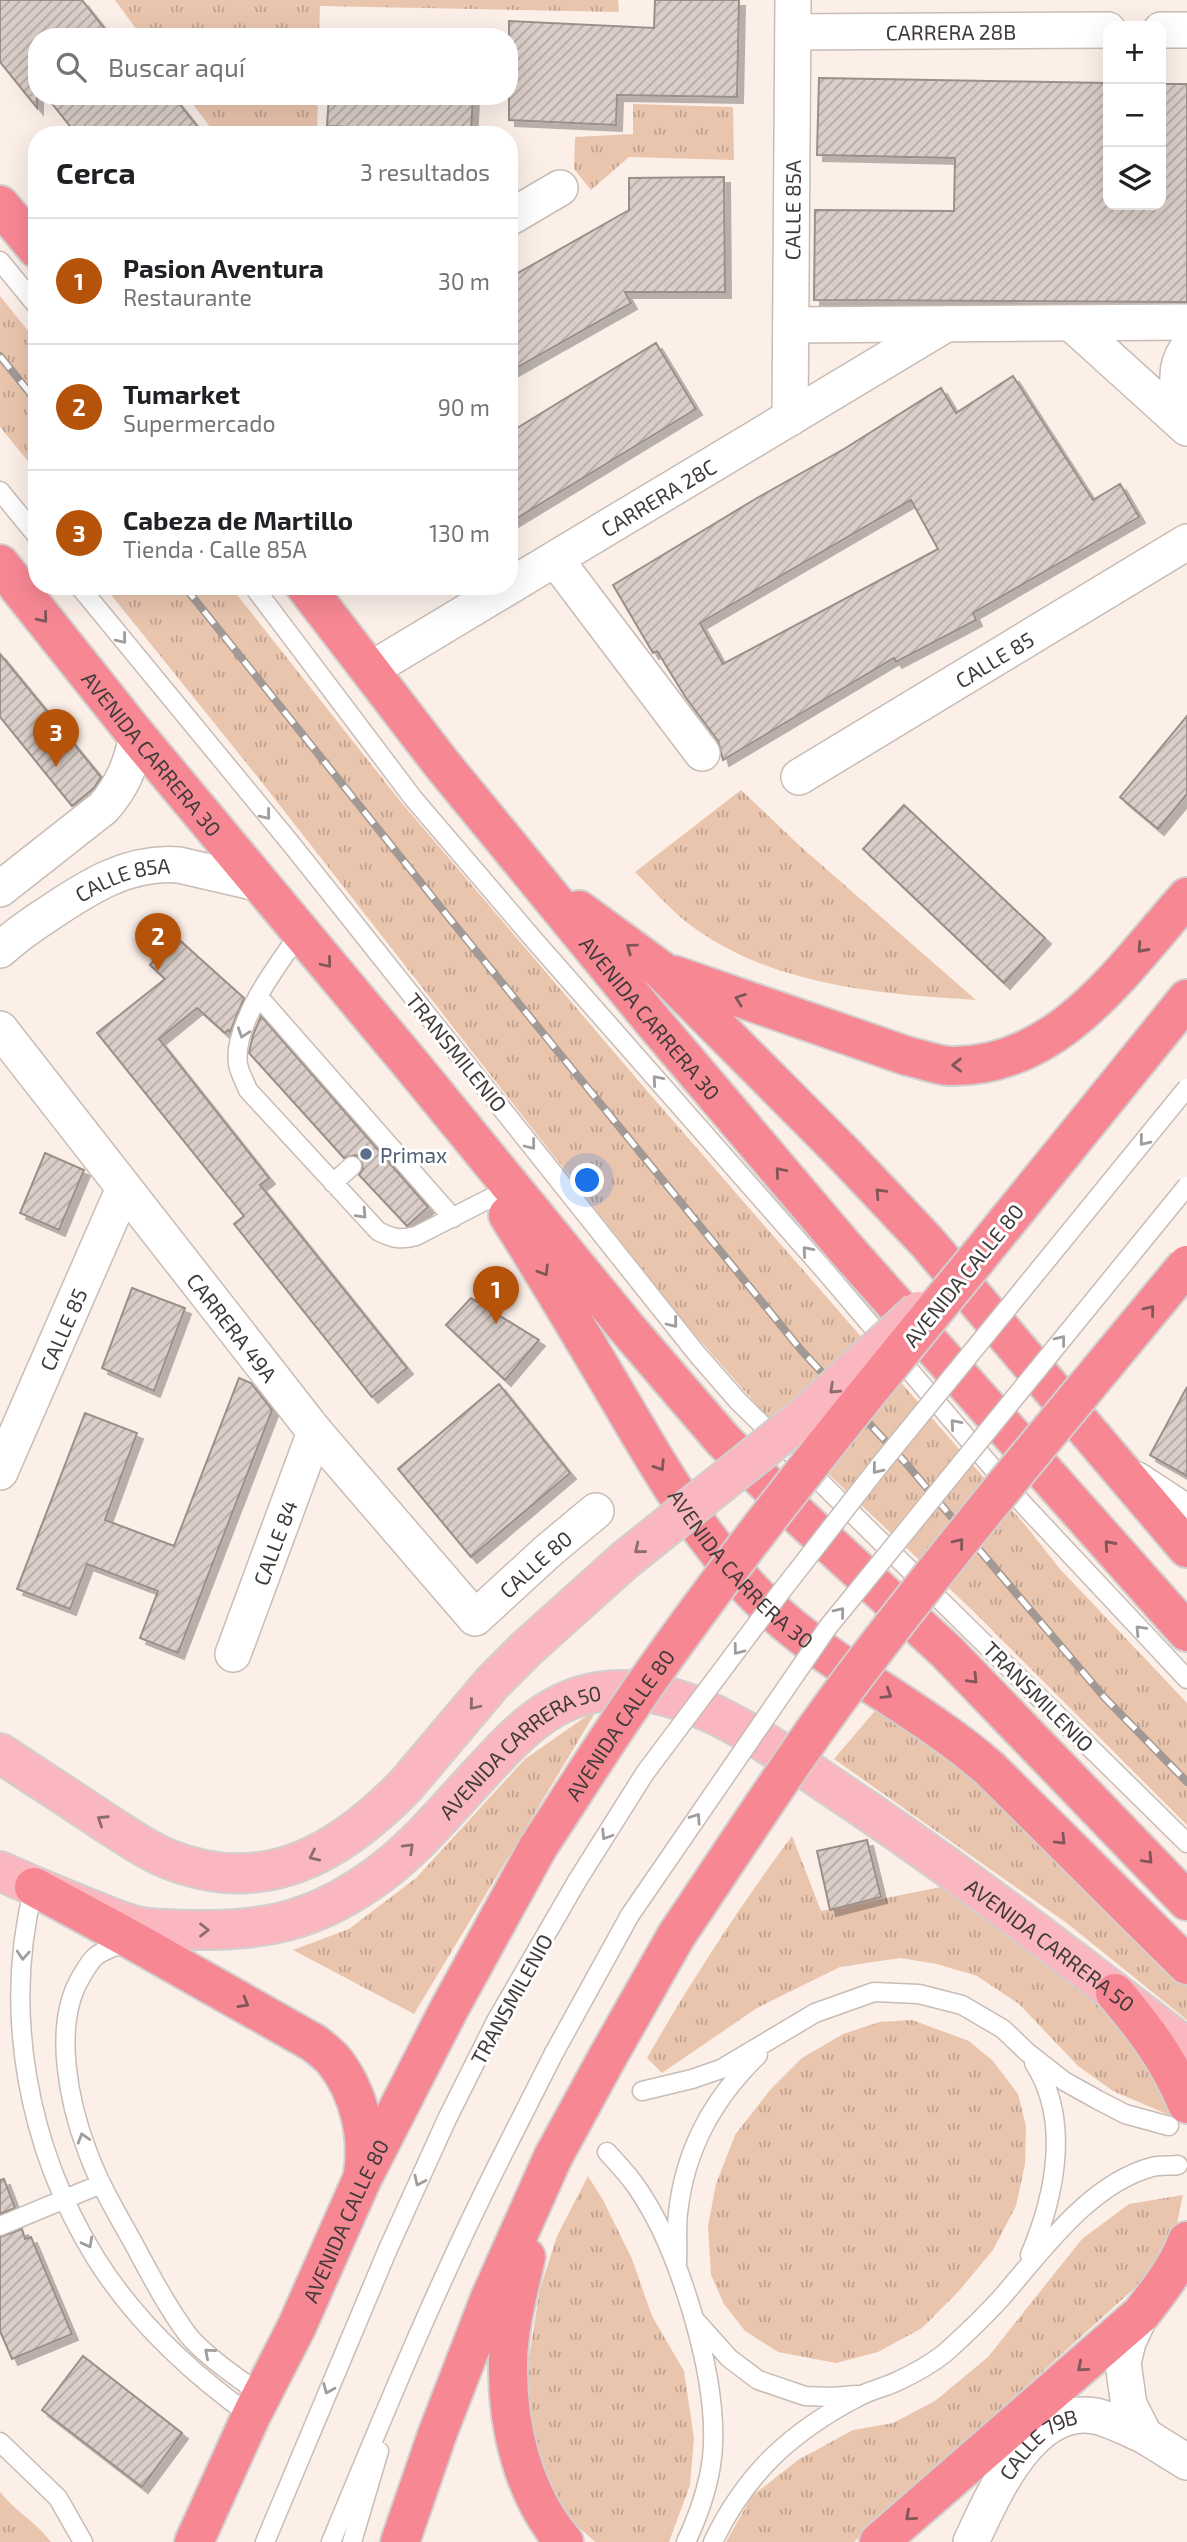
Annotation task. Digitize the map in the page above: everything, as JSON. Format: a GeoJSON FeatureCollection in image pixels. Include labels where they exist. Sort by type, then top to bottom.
{"type":"FeatureCollection","features":[{"type":"Feature","properties":{"kind":"highway"},"geometry":{"type":"LineString","coordinates":[[0,205],[28,238]]}},
{"type":"Feature","properties":{"kind":"highway","name":"AVENIDA CARRERA 30"},"geometry":{"type":"LineString","coordinates":[[0,564],[137,736],[415,1069],[504,1191],[722,1439],[800,1517],[946,1651],[1187,1901]]}},
{"type":"Feature","properties":{"kind":"highway","name":"AVENIDA CARRERA 30"},"geometry":{"type":"LineString","coordinates":[[312,595],[441,763],[532,875],[846,1249],[1187,1632]]}},
{"type":"Feature","properties":{"kind":"highway","name":"AVENIDA CARRERA 30"},"geometry":{"type":"LineString","coordinates":[[532,875],[661,970],[779,1088],[927,1242],[1187,1548]]}},
{"type":"Feature","properties":{"kind":"highway"},"geometry":{"type":"LineString","coordinates":[[661,970],[907,1056],[947,1066],[978,1064],[1020,1052],[1037,1044],[1083,1014],[1187,897]]}},
{"type":"Feature","properties":{"kind":"highway","name":"AVENIDA CALLE 80"},"geometry":{"type":"LineString","coordinates":[[194,2542],[297,2326],[362,2179],[448,2011],[538,1847],[648,1680],[740,1555],[834,1433],[1187,999]]}},
{"type":"Feature","properties":{"kind":"highway","name":"AVENIDA CARRERA 30"},"geometry":{"type":"LineString","coordinates":[[504,1191],[548,1277],[648,1448],[699,1526],[751,1591],[784,1621],[957,1741],[989,1768],[1187,1965]]}},
{"type":"Feature","properties":{"kind":"highway"},"geometry":{"type":"LineString","coordinates":[[400,2542],[438,2432],[490,2298],[553,2157],[676,1936],[867,1658],[1187,1265]]}},
{"type":"Feature","properties":{"kind":"highway"},"geometry":{"type":"LineString","coordinates":[[34,1887],[149,1935],[314,2043],[334,2059],[348,2083],[358,2109],[365,2146],[362,2179]]}},
{"type":"Feature","properties":{"kind":"highway"},"geometry":{"type":"LineString","coordinates":[[1115,1993],[1151,2036],[1168,2062],[1178,2115]]}},
{"type":"Feature","properties":{"kind":"highway"},"geometry":{"type":"LineString","coordinates":[[553,2157],[517,2297],[508,2362],[508,2395],[514,2433],[525,2474],[545,2515],[564,2542]]}},
{"type":"Feature","properties":{"kind":"highway"},"geometry":{"type":"LineString","coordinates":[[879,2542],[1141,2314],[1162,2285],[1187,2241]]}},
{"type":"Feature","properties":{"kind":"main road"},"geometry":{"type":"LineString","coordinates":[[0,1753],[131,1839],[167,1859],[206,1870],[230,1873],[265,1872],[299,1863],[332,1848],[362,1827],[407,1785],[493,1682],[526,1649],[625,1560],[806,1415],[975,1261]]}},
{"type":"Feature","properties":{"kind":"main road","name":"AVENIDA CARRERA 50"},"geometry":{"type":"LineString","coordinates":[[149,1935],[267,1926],[302,1918],[333,1903],[373,1880],[401,1856],[514,1736],[538,1717],[577,1695],[625,1690],[661,1695],[705,1710],[767,1744],[918,1844],[1187,2048]]}},
{"type":"Feature","properties":{"kind":"main road"},"geometry":{"type":"LineString","coordinates":[[0,1871],[34,1887]]}},
{"type":"Feature","properties":{"kind":"street","name":"CARRERA 28B"},"geometry":{"type":"LineString","coordinates":[[793,16],[1103,30]]}},
{"type":"Feature","properties":{"kind":"street","name":"CALLE 85A"},"geometry":{"type":"LineString","coordinates":[[790,418],[793,16]]}},
{"type":"Feature","properties":{"kind":"street"},"geometry":{"type":"LineString","coordinates":[[1166,30],[1187,30]]}},
{"type":"Feature","properties":{"kind":"street"},"geometry":{"type":"LineString","coordinates":[[518,213],[559,188]]}},
{"type":"Feature","properties":{"kind":"street"},"geometry":{"type":"LineString","coordinates":[[790,326],[1187,322]]}},
{"type":"Feature","properties":{"kind":"street"},"geometry":{"type":"LineString","coordinates":[[1071,323],[1187,428]]}},
{"type":"Feature","properties":{"kind":"street","name":"CARRERA 28C"},"geometry":{"type":"LineString","coordinates":[[518,582],[946,324]]}},
{"type":"Feature","properties":{"kind":"street"},"geometry":{"type":"LineString","coordinates":[[1187,349],[1178,366],[1177,384],[1187,415]]}},
{"type":"Feature","properties":{"kind":"street","name":"CALLE 85"},"geometry":{"type":"LineString","coordinates":[[799,777],[1187,542]]}},
{"type":"Feature","properties":{"kind":"street"},"geometry":{"type":"LineString","coordinates":[[556,560],[702,753]]}},
{"type":"Feature","properties":{"kind":"street","name":"CARRERA 28C"},"geometry":{"type":"LineString","coordinates":[[370,670],[497,595]]}},
{"type":"Feature","properties":{"kind":"street"},"geometry":{"type":"LineString","coordinates":[[0,889],[109,801],[127,775],[137,736]]}},
{"type":"Feature","properties":{"kind":"street","name":"CALLE 85A"},"geometry":{"type":"LineString","coordinates":[[0,950],[13,938],[90,885],[131,870],[166,864],[178,865],[261,884]]}},
{"type":"Feature","properties":{"kind":"street","name":"CARRERA 49A"},"geometry":{"type":"LineString","coordinates":[[0,1029],[316,1432],[475,1618]]}},
{"type":"Feature","properties":{"kind":"street","name":"CALLE 85"},"geometry":{"type":"LineString","coordinates":[[0,1472],[124,1188]]}},
{"type":"Feature","properties":{"kind":"street","name":"CALLE 84"},"geometry":{"type":"LineString","coordinates":[[233,1654],[316,1432]]}},
{"type":"Feature","properties":{"kind":"street"},"geometry":{"type":"LineString","coordinates":[[1115,1465],[1187,1513]]}},
{"type":"Feature","properties":{"kind":"street","name":"CALLE 80"},"geometry":{"type":"LineString","coordinates":[[475,1618],[596,1511]]}},
{"type":"Feature","properties":{"kind":"street"},"geometry":{"type":"LineString","coordinates":[[1141,2314],[1128,2342],[1123,2363],[1129,2405],[1145,2436]]}},
{"type":"Feature","properties":{"kind":"street","name":"CALLE 79B"},"geometry":{"type":"LineString","coordinates":[[971,2542],[1011,2464],[1052,2423],[1075,2415],[1096,2416],[1145,2436],[1187,2462]]}},
{"type":"Feature","properties":{"kind":"street","name":"CALLE 79B"},"geometry":{"type":"LineString","coordinates":[[951,2542],[993,2444]]}},
{"type":"Feature","properties":{"kind":"lane"},"geometry":{"type":"LineString","coordinates":[[0,261],[28,295]]}},
{"type":"Feature","properties":{"kind":"lane"},"geometry":{"type":"LineString","coordinates":[[0,491],[28,525]]}},
{"type":"Feature","properties":{"kind":"lane","name":"TRANSMILENIO"},"geometry":{"type":"LineString","coordinates":[[86,595],[292,845],[738,1401],[1187,1843]]}},
{"type":"Feature","properties":{"kind":"lane"},"geometry":{"type":"LineString","coordinates":[[260,595],[414,798],[518,920],[816,1261],[1024,1505],[1187,1679]]}},
{"type":"Feature","properties":{"kind":"lane"},"geometry":{"type":"LineString","coordinates":[[301,932],[269,976],[239,1039],[238,1064],[248,1090],[378,1231],[392,1238],[403,1240],[416,1236],[504,1191]]}},
{"type":"Feature","properties":{"kind":"lane"},"geometry":{"type":"LineString","coordinates":[[258,996],[381,1139],[453,1217]]}},
{"type":"Feature","properties":{"kind":"lane","name":"TRANSMILENIO"},"geometry":{"type":"LineString","coordinates":[[264,2542],[388,2249],[447,2119],[496,2021],[577,1881],[645,1773],[879,1466],[1187,1088]]}},
{"type":"Feature","properties":{"kind":"lane"},"geometry":{"type":"LineString","coordinates":[[332,1183],[352,1167]]}},
{"type":"Feature","properties":{"kind":"lane"},"geometry":{"type":"LineString","coordinates":[[331,2542],[406,2361],[465,2229],[554,2053],[630,1915],[828,1627],[1187,1186]]}},
{"type":"Feature","properties":{"kind":"lane"},"geometry":{"type":"LineString","coordinates":[[34,1887],[24,1946],[21,2009],[23,2045],[30,2094],[39,2130],[64,2200],[96,2257],[134,2311],[180,2358],[257,2406]]}},
{"type":"Feature","properties":{"kind":"lane"},"geometry":{"type":"LineString","coordinates":[[149,1935],[97,1955],[73,1990],[66,2019],[70,2090],[87,2153],[159,2292],[190,2337],[240,2380],[257,2406]]}},
{"type":"Feature","properties":{"kind":"lane"},"geometry":{"type":"LineString","coordinates":[[642,2091],[721,2069],[815,2012],[874,1992],[919,1994],[962,2005],[1003,2029],[1027,2052],[1065,2081],[1125,2113],[1178,2115]]}},
{"type":"Feature","properties":{"kind":"lane"},"geometry":{"type":"LineString","coordinates":[[677,2271],[678,2212],[689,2162],[705,2121],[733,2080],[776,2038]]}},
{"type":"Feature","properties":{"kind":"lane"},"geometry":{"type":"LineString","coordinates":[[1024,2268],[1047,2207],[1056,2158],[1053,2116],[1045,2080],[1027,2052]]}},
{"type":"Feature","properties":{"kind":"lane"},"geometry":{"type":"LineString","coordinates":[[607,2152],[639,2190],[657,2224],[696,2321],[713,2414],[713,2447],[706,2486],[686,2542]]}},
{"type":"Feature","properties":{"kind":"lane"},"geometry":{"type":"LineString","coordinates":[[713,2542],[726,2516],[762,2466],[790,2440],[861,2395],[899,2381],[942,2356],[972,2329],[1062,2226],[1099,2195],[1129,2177],[1153,2167],[1178,2165]]}},
{"type":"Feature","properties":{"kind":"lane"},"geometry":{"type":"LineString","coordinates":[[0,2226],[101,2184]]}},
{"type":"Feature","properties":{"kind":"lane"},"geometry":{"type":"LineString","coordinates":[[696,2321],[729,2358],[758,2380],[806,2396],[831,2398],[861,2395]]}},
{"type":"Feature","properties":{"kind":"lane"},"geometry":{"type":"LineString","coordinates":[[352,2542],[406,2361]]}},
{"type":"Feature","properties":{"kind":"lane"},"geometry":{"type":"LineString","coordinates":[[0,2442],[58,2498],[83,2542]]}},
{"type":"Feature","properties":{"kind":"green space"},"geometry":{"type":"Polygon","coordinates":[[[115,0],[618,0],[619,12],[320,6],[319,28],[135,28],[115,0]]]}},
{"type":"Feature","properties":{"kind":"green space"},"geometry":{"type":"Polygon","coordinates":[[[633,104],[733,107],[734,160],[629,157],[591,190],[574,169],[575,137],[633,134],[633,104]]]}},
{"type":"Feature","properties":{"kind":"green space"},"geometry":{"type":"Polygon","coordinates":[[[194,105],[318,105],[317,126],[209,126],[194,105]]]}},
{"type":"Feature","properties":{"kind":"green space"},"geometry":{"type":"Polygon","coordinates":[[[0,296],[28,331],[28,461],[0,427],[0,296]]]}},
{"type":"Feature","properties":{"kind":"green space"},"geometry":{"type":"Polygon","coordinates":[[[111,595],[237,595],[401,802],[648,1092],[1026,1526],[1060,1569],[1187,1703],[1187,1825],[971,1609],[764,1413],[682,1320],[260,780],[111,595]]]}},
{"type":"Feature","properties":{"kind":"green space"},"geometry":{"type":"Polygon","coordinates":[[[741,790],[801,847],[976,1000],[862,989],[787,973],[751,960],[717,943],[678,915],[635,872],[741,790]]]}},
{"type":"Feature","properties":{"kind":"green space"},"geometry":{"type":"Polygon","coordinates":[[[880,1705],[945,1750],[1187,1983],[1187,2020],[1068,1924],[834,1759],[880,1705]]]}},
{"type":"Feature","properties":{"kind":"green space"},"geometry":{"type":"Polygon","coordinates":[[[598,1708],[414,2014],[293,1950],[349,1929],[416,1878],[525,1759],[598,1708]]]}},
{"type":"Feature","properties":{"kind":"green space"},"geometry":{"type":"Polygon","coordinates":[[[792,1836],[821,1911],[946,1886],[1071,1979],[1114,2017],[1154,2069],[1169,2115],[1113,2091],[1078,2066],[1019,2004],[977,1976],[937,1964],[900,1958],[840,1967],[757,2008],[662,2073],[647,2058],[716,1945],[792,1836]]]}},
{"type":"Feature","properties":{"kind":"green space"},"geometry":{"type":"Polygon","coordinates":[[[912,2020],[969,2041],[993,2061],[1018,2094],[1026,2126],[1025,2164],[1016,2206],[993,2250],[958,2292],[922,2328],[878,2352],[836,2363],[778,2352],[745,2331],[724,2304],[711,2275],[708,2226],[716,2184],[735,2135],[770,2090],[802,2058],[843,2034],[879,2022],[912,2020]]]}},
{"type":"Feature","properties":{"kind":"green space"},"geometry":{"type":"Polygon","coordinates":[[[588,2176],[632,2259],[652,2316],[684,2371],[694,2438],[690,2485],[669,2542],[595,2542],[569,2518],[537,2461],[525,2382],[540,2289],[557,2236],[588,2176]]]}},
{"type":"Feature","properties":{"kind":"green space"},"geometry":{"type":"Polygon","coordinates":[[[1183,2195],[1174,2237],[1148,2276],[854,2542],[726,2542],[752,2496],[798,2460],[853,2430],[893,2423],[935,2401],[988,2357],[1082,2239],[1129,2204],[1183,2195]]]}},
{"type":"Feature","properties":{"kind":"green space"},"geometry":{"type":"Polygon","coordinates":[[[0,2492],[39,2529],[51,2542],[0,2542],[0,2492]]]}},
{"type":"Feature","properties":{"kind":"building"},"geometry":{"type":"Polygon","coordinates":[[[0,0],[82,0],[104,28],[28,28],[28,97],[0,62],[0,0]]]}},
{"type":"Feature","properties":{"kind":"building"},"geometry":{"type":"Polygon","coordinates":[[[655,0],[739,0],[737,97],[617,95],[616,125],[509,120],[509,105],[518,105],[518,28],[509,28],[509,21],[654,28],[655,0]]]}},
{"type":"Feature","properties":{"kind":"building"},"geometry":{"type":"Polygon","coordinates":[[[819,78],[1103,83],[1103,210],[1166,210],[1166,84],[1187,84],[1187,302],[814,300],[815,210],[954,211],[955,158],[817,155],[819,78]]]}},
{"type":"Feature","properties":{"kind":"building"},"geometry":{"type":"Polygon","coordinates":[[[53,105],[180,105],[197,126],[70,126],[53,105]]]}},
{"type":"Feature","properties":{"kind":"building"},"geometry":{"type":"Polygon","coordinates":[[[328,105],[473,105],[471,126],[327,126],[328,105]]]}},
{"type":"Feature","properties":{"kind":"building"},"geometry":{"type":"Polygon","coordinates":[[[724,177],[725,292],[625,292],[631,303],[518,367],[518,273],[629,210],[629,178],[724,177]]]}},
{"type":"Feature","properties":{"kind":"building"},"geometry":{"type":"Polygon","coordinates":[[[656,343],[696,409],[518,518],[518,427],[656,343]]]}},
{"type":"Feature","properties":{"kind":"building"},"geometry":{"type":"Polygon","coordinates":[[[1013,376],[1093,500],[1120,484],[1139,517],[973,613],[976,620],[896,662],[894,658],[723,760],[718,741],[686,698],[657,651],[653,653],[613,585],[844,449],[941,388],[956,413],[1013,376]],[[911,500],[700,623],[723,664],[938,549],[911,500]]]}},
{"type":"Feature","properties":{"kind":"building"},"geometry":{"type":"Polygon","coordinates":[[[0,654],[101,777],[94,788],[72,806],[0,717],[0,654]]]}},
{"type":"Feature","properties":{"kind":"building"},"geometry":{"type":"Polygon","coordinates":[[[1187,716],[1187,794],[1158,829],[1120,797],[1187,716]]]}},
{"type":"Feature","properties":{"kind":"building"},"geometry":{"type":"Polygon","coordinates":[[[904,805],[1045,938],[1004,983],[863,849],[904,805]]]}},
{"type":"Feature","properties":{"kind":"building"},"geometry":{"type":"Polygon","coordinates":[[[175,936],[244,998],[230,1032],[228,1030],[225,1033],[197,1008],[159,1039],[269,1178],[260,1185],[407,1368],[372,1397],[234,1224],[244,1216],[97,1033],[165,979],[150,965],[175,936]]]}},
{"type":"Feature","properties":{"kind":"building"},"geometry":{"type":"Polygon","coordinates":[[[261,1016],[428,1207],[407,1226],[359,1175],[363,1169],[361,1159],[355,1155],[344,1158],[249,1053],[261,1016]]]}},
{"type":"Feature","properties":{"kind":"building"},"geometry":{"type":"Polygon","coordinates":[[[45,1153],[84,1170],[59,1230],[20,1213],[45,1153]]]}},
{"type":"Feature","properties":{"kind":"building"},"geometry":{"type":"Polygon","coordinates":[[[132,1288],[185,1308],[154,1391],[102,1368],[132,1288]]]}},
{"type":"Feature","properties":{"kind":"building"},"geometry":{"type":"Polygon","coordinates":[[[471,1298],[539,1340],[505,1380],[446,1325],[471,1298]]]}},
{"type":"Feature","properties":{"kind":"building"},"geometry":{"type":"Polygon","coordinates":[[[239,1378],[251,1383],[272,1410],[178,1653],[140,1638],[158,1591],[87,1564],[70,1609],[17,1589],[85,1413],[137,1433],[105,1520],[174,1546],[239,1378]]]}},
{"type":"Feature","properties":{"kind":"building"},"geometry":{"type":"Polygon","coordinates":[[[499,1384],[570,1473],[471,1557],[398,1469],[499,1384]]]}},
{"type":"Feature","properties":{"kind":"building"},"geometry":{"type":"Polygon","coordinates":[[[1187,1387],[1187,1476],[1150,1455],[1187,1387]]]}},
{"type":"Feature","properties":{"kind":"building"},"geometry":{"type":"Polygon","coordinates":[[[867,1840],[881,1897],[830,1910],[817,1851],[867,1840]]]}},
{"type":"Feature","properties":{"kind":"building"},"geometry":{"type":"Polygon","coordinates":[[[4,2179],[15,2208],[0,2214],[0,2180],[4,2179]]]}},
{"type":"Feature","properties":{"kind":"building"},"geometry":{"type":"Polygon","coordinates":[[[22,2229],[25,2239],[31,2237],[72,2334],[12,2359],[0,2331],[0,2237],[22,2229]]]}},
{"type":"Feature","properties":{"kind":"building"},"geometry":{"type":"Polygon","coordinates":[[[83,2356],[182,2433],[142,2487],[42,2410],[83,2356]]]}},
{"type":"Feature","properties":{"kind":"railway"},"geometry":{"type":"LineString","coordinates":[[0,356],[28,391]]}},
{"type":"Feature","properties":{"kind":"railway"},"geometry":{"type":"LineString","coordinates":[[191,595],[450,919],[801,1350],[904,1461],[1104,1697],[1187,1782]]}},
{"type":"Feature","properties":{"kind":"place","name":"Cabeza de Martillo"},"geometry":{"type":"Point","coordinates":[56,767]}},
{"type":"Feature","properties":{"kind":"place","name":"Tumarket"},"geometry":{"type":"Point","coordinates":[158,971]}},
{"type":"Feature","properties":{"kind":"place","name":"Primax"},"geometry":{"type":"Point","coordinates":[366,1154]}},
{"type":"Feature","properties":{"kind":"place","name":"Pasion Aventura"},"geometry":{"type":"Point","coordinates":[496,1324]}}]}
